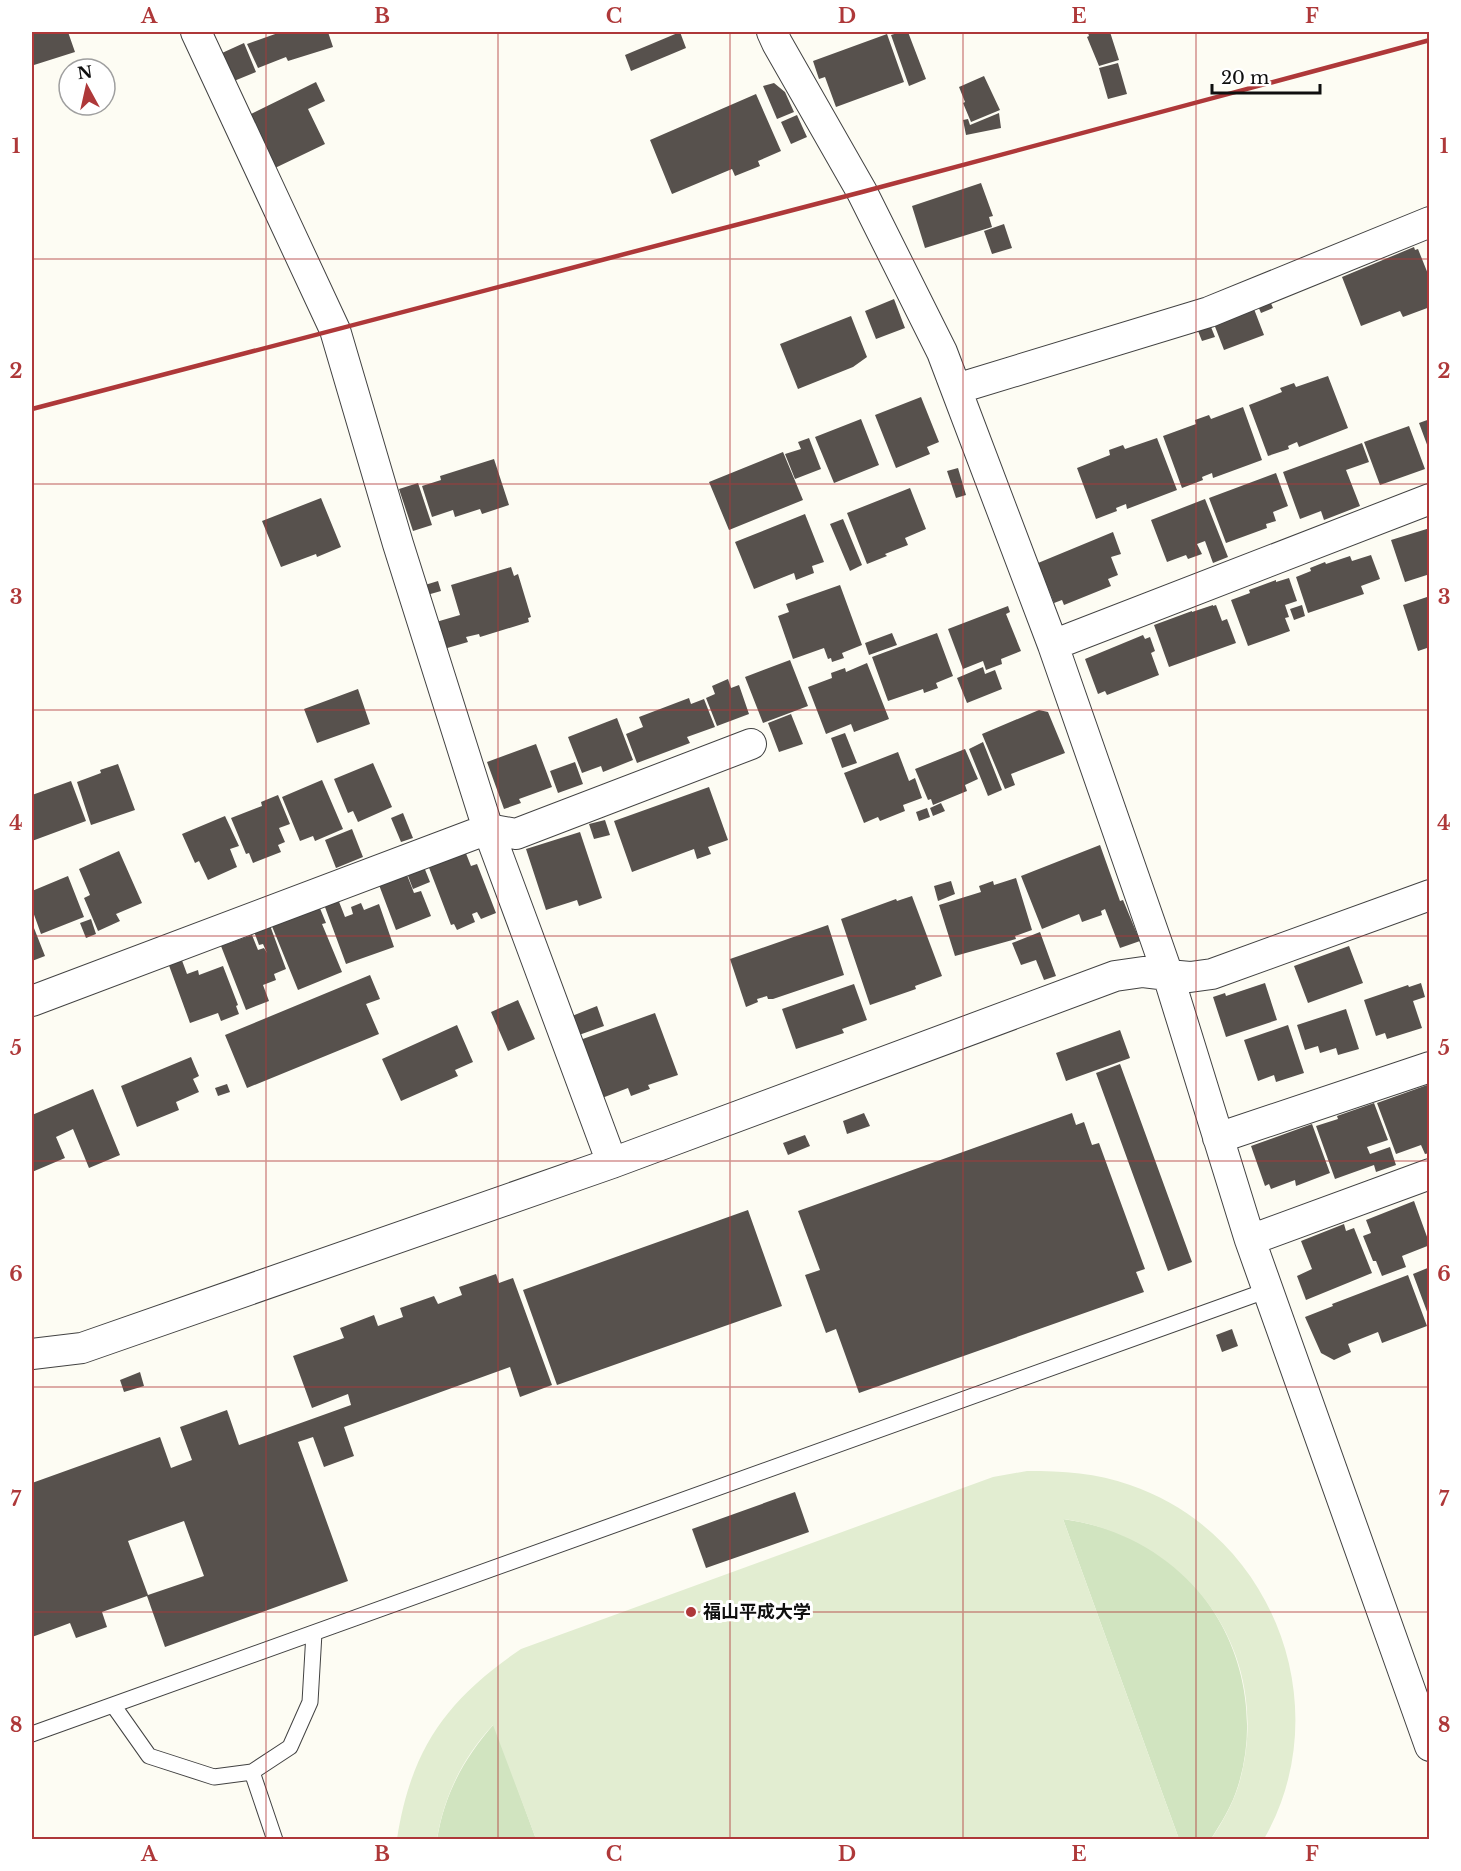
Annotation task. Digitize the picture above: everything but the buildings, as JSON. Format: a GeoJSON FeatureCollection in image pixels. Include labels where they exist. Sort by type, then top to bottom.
{"type":"FeatureCollection","features":[{"type":"Feature","properties":{"kind":"street"},"geometry":{"type":"LineString","coordinates":[[195,32],[335,330],[398,544],[488,829],[612,1163]]}},
{"type":"Feature","properties":{"kind":"street"},"geometry":{"type":"LineString","coordinates":[[772,32],[862,192],[942,352],[1053,645],[1168,975],[1250,1240],[1430,1746]]}},
{"type":"Feature","properties":{"kind":"street"},"geometry":{"type":"LineString","coordinates":[[956,389],[1209,312],[1430,222]]}},
{"type":"Feature","properties":{"kind":"street"},"geometry":{"type":"LineString","coordinates":[[1053,645],[1430,499]]}},
{"type":"Feature","properties":{"kind":"street"},"geometry":{"type":"LineString","coordinates":[[32,1001],[488,829],[516,834],[751,744]]}},
{"type":"Feature","properties":{"kind":"street"},"geometry":{"type":"LineString","coordinates":[[33,1349],[82,1348],[612,1163],[1115,976],[1143,972],[1190,977],[1212,974],[1430,895]]}},
{"type":"Feature","properties":{"kind":"street"},"geometry":{"type":"LineString","coordinates":[[1218,1138],[1430,1067]]}},
{"type":"Feature","properties":{"kind":"street"},"geometry":{"type":"LineString","coordinates":[[1250,1240],[1430,1174]]}},
{"type":"Feature","properties":{"kind":"lane"},"geometry":{"type":"LineString","coordinates":[[32,1734],[1268,1290]]}},
{"type":"Feature","properties":{"kind":"lane"},"geometry":{"type":"LineString","coordinates":[[113,1705],[149,1756],[214,1777],[252,1772],[290,1747],[310,1702],[314,1633]]}},
{"type":"Feature","properties":{"kind":"lane"},"geometry":{"type":"LineString","coordinates":[[252,1772],[275,1839]]}},
{"type":"Feature","properties":{"kind":"green space"},"geometry":{"type":"Polygon","coordinates":[[[1027,1471],[1067,1472],[1105,1478],[1130,1485],[1180,1509],[1222,1543],[1255,1584],[1279,1631],[1293,1682],[1295,1735],[1286,1788],[1264,1839],[1211,1839],[1236,1794],[1247,1739],[1245,1694],[1234,1651],[1214,1612],[1186,1578],[1151,1550],[1109,1530],[1063,1519],[1179,1839],[536,1839],[493,1725],[482,1737],[456,1778],[444,1808],[437,1839],[397,1839],[403,1807],[412,1779],[436,1729],[452,1708],[472,1688],[521,1649],[993,1477],[1027,1471]]]}},
{"type":"Feature","properties":{"kind":"green space"},"geometry":{"type":"Polygon","coordinates":[[[1063,1519],[1119,1533],[1137,1541],[1168,1561],[1194,1585],[1215,1614],[1231,1646],[1242,1679],[1247,1715],[1246,1751],[1236,1793],[1211,1839],[1179,1839],[1063,1519]]]}},
{"type":"Feature","properties":{"kind":"green space"},"geometry":{"type":"Polygon","coordinates":[[[494,1724],[536,1839],[437,1840],[450,1792],[473,1750],[494,1724]]]}},
{"type":"Feature","properties":{"kind":"railway"},"geometry":{"type":"LineString","coordinates":[[32,409],[862,192],[1430,40]]}},
{"type":"Feature","properties":{"kind":"place","name":"福山平成大学"},"geometry":{"type":"Point","coordinates":[691,1612]}}]}
